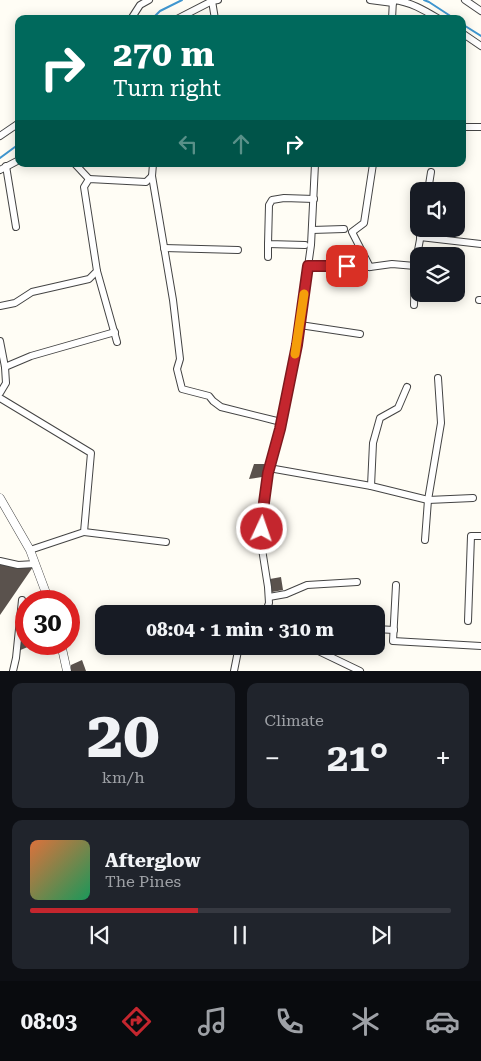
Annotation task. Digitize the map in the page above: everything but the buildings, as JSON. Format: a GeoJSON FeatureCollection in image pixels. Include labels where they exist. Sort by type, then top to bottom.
{"type":"FeatureCollection","features":[{"type":"Feature","properties":{"kind":"street"},"geometry":{"type":"LineString","coordinates":[[134,15],[140,5],[149,0]]}},
{"type":"Feature","properties":{"kind":"street"},"geometry":{"type":"LineString","coordinates":[[370,0],[393,3]]}},
{"type":"Feature","properties":{"kind":"street"},"geometry":{"type":"LineString","coordinates":[[392,15],[393,0],[405,2],[433,15]]}},
{"type":"Feature","properties":{"kind":"street"},"geometry":{"type":"LineString","coordinates":[[465,0],[481,11]]}},
{"type":"Feature","properties":{"kind":"street"},"geometry":{"type":"LineString","coordinates":[[185,15],[215,1],[215,15]]}},
{"type":"Feature","properties":{"kind":"street"},"geometry":{"type":"LineString","coordinates":[[466,36],[481,46]]}},
{"type":"Feature","properties":{"kind":"street"},"geometry":{"type":"LineString","coordinates":[[0,136],[15,126]]}},
{"type":"Feature","properties":{"kind":"street"},"geometry":{"type":"LineString","coordinates":[[466,126],[481,127]]}},
{"type":"Feature","properties":{"kind":"street"},"geometry":{"type":"LineString","coordinates":[[15,162],[3,168],[16,227]]}},
{"type":"Feature","properties":{"kind":"street"},"geometry":{"type":"LineString","coordinates":[[78,167],[90,179],[146,182],[152,176]]}},
{"type":"Feature","properties":{"kind":"street"},"geometry":{"type":"LineString","coordinates":[[152,167],[180,359],[177,369],[182,389],[209,396],[212,401],[221,407],[281,422]]}},
{"type":"Feature","properties":{"kind":"street"},"geometry":{"type":"LineString","coordinates":[[268,605],[269,597],[262,549],[263,510],[269,468],[297,345],[312,230],[315,167]]}},
{"type":"Feature","properties":{"kind":"street"},"geometry":{"type":"LineString","coordinates":[[370,267],[352,232],[364,223],[373,167]]}},
{"type":"Feature","properties":{"kind":"street"},"geometry":{"type":"LineString","coordinates":[[429,182],[431,172]]}},
{"type":"Feature","properties":{"kind":"street"},"geometry":{"type":"LineString","coordinates":[[90,179],[84,187],[97,271],[117,342]]}},
{"type":"Feature","properties":{"kind":"street"},"geometry":{"type":"LineString","coordinates":[[268,257],[269,205],[272,200],[314,198]]}},
{"type":"Feature","properties":{"kind":"street"},"geometry":{"type":"LineString","coordinates":[[312,230],[344,229]]}},
{"type":"Feature","properties":{"kind":"street"},"geometry":{"type":"LineString","coordinates":[[418,247],[420,237],[481,244]]}},
{"type":"Feature","properties":{"kind":"street"},"geometry":{"type":"LineString","coordinates":[[268,244],[305,245]]}},
{"type":"Feature","properties":{"kind":"street"},"geometry":{"type":"LineString","coordinates":[[164,248],[238,250]]}},
{"type":"Feature","properties":{"kind":"street"},"geometry":{"type":"LineString","coordinates":[[308,266],[370,267],[392,264],[410,266]]}},
{"type":"Feature","properties":{"kind":"street"},"geometry":{"type":"LineString","coordinates":[[0,306],[15,303],[32,292],[89,279],[97,271]]}},
{"type":"Feature","properties":{"kind":"street"},"geometry":{"type":"LineString","coordinates":[[300,325],[360,334]]}},
{"type":"Feature","properties":{"kind":"street"},"geometry":{"type":"LineString","coordinates":[[5,367],[31,356],[115,332]]}},
{"type":"Feature","properties":{"kind":"street"},"geometry":{"type":"LineString","coordinates":[[0,341],[6,383],[0,393]]}},
{"type":"Feature","properties":{"kind":"street"},"geometry":{"type":"LineString","coordinates":[[425,540],[428,500],[441,424],[438,378]]}},
{"type":"Feature","properties":{"kind":"street"},"geometry":{"type":"LineString","coordinates":[[371,486],[373,443],[380,418],[398,408],[407,387]]}},
{"type":"Feature","properties":{"kind":"street"},"geometry":{"type":"LineString","coordinates":[[0,398],[91,453],[84,532]]}},
{"type":"Feature","properties":{"kind":"street"},"geometry":{"type":"LineString","coordinates":[[269,468],[371,486],[428,500],[473,498]]}},
{"type":"Feature","properties":{"kind":"street"},"geometry":{"type":"LineString","coordinates":[[0,498],[30,550],[45,590]]}},
{"type":"Feature","properties":{"kind":"street"},"geometry":{"type":"LineString","coordinates":[[30,550],[84,532],[166,542]]}},
{"type":"Feature","properties":{"kind":"street"},"geometry":{"type":"LineString","coordinates":[[468,621],[471,536],[481,536]]}},
{"type":"Feature","properties":{"kind":"street"},"geometry":{"type":"LineString","coordinates":[[0,561],[18,565],[35,564]]}},
{"type":"Feature","properties":{"kind":"street"},"geometry":{"type":"LineString","coordinates":[[269,597],[286,594],[307,585],[357,582]]}},
{"type":"Feature","properties":{"kind":"street"},"geometry":{"type":"LineString","coordinates":[[396,585],[393,641],[481,646]]}},
{"type":"Feature","properties":{"kind":"street"},"geometry":{"type":"LineString","coordinates":[[385,630],[394,630]]}},
{"type":"Feature","properties":{"kind":"street"},"geometry":{"type":"LineString","coordinates":[[14,671],[16,655]]}},
{"type":"Feature","properties":{"kind":"street"},"geometry":{"type":"LineString","coordinates":[[63,655],[67,671]]}},
{"type":"Feature","properties":{"kind":"street"},"geometry":{"type":"LineString","coordinates":[[234,671],[237,655]]}},
{"type":"Feature","properties":{"kind":"street"},"geometry":{"type":"LineString","coordinates":[[327,655],[360,671]]}},
{"type":"Feature","properties":{"kind":"waterway"},"geometry":{"type":"LineString","coordinates":[[156,15],[182,0]]}},
{"type":"Feature","properties":{"kind":"waterway"},"geometry":{"type":"LineString","coordinates":[[424,0],[449,15]]}},
{"type":"Feature","properties":{"kind":"waterway"},"geometry":{"type":"LineString","coordinates":[[466,27],[481,36]]}},
{"type":"Feature","properties":{"kind":"waterway"},"geometry":{"type":"LineString","coordinates":[[0,158],[15,147]]}},
{"type":"Feature","properties":{"kind":"slow traffic"},"geometry":{"type":"LineString","coordinates":[[295,354],[304,294]]}},
{"type":"Feature","properties":{"kind":"route"},"geometry":{"type":"LineString","coordinates":[[262,529],[268,473],[280,429],[297,345],[308,266],[347,266]]}}]}
